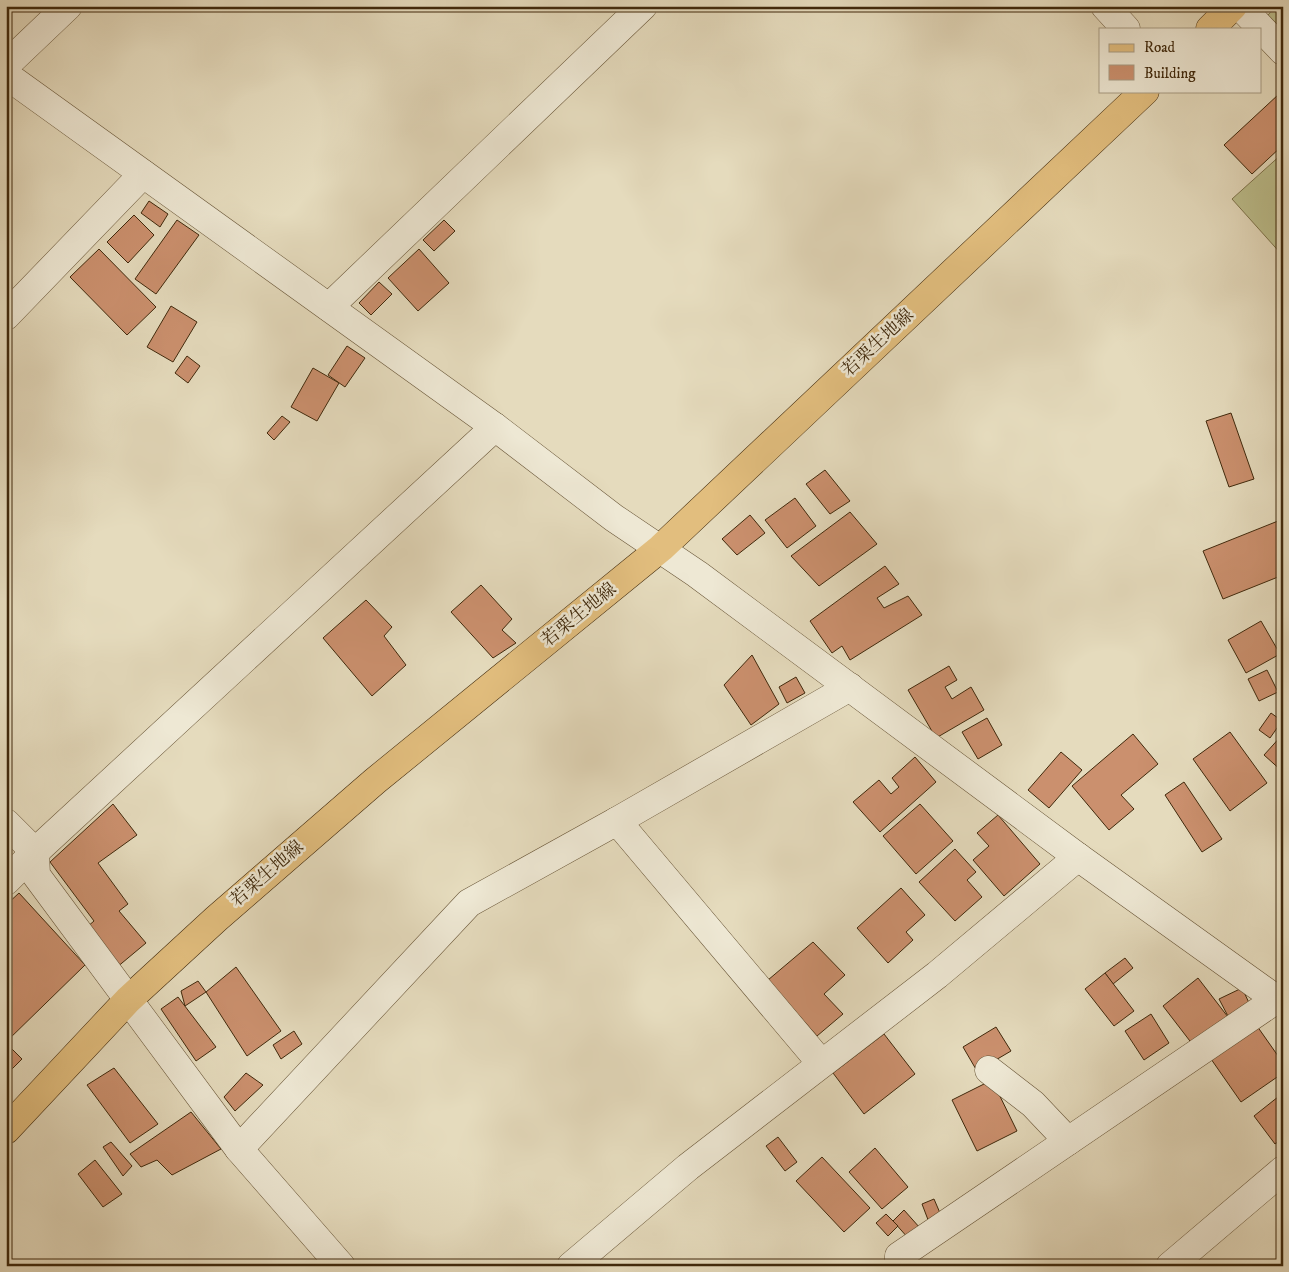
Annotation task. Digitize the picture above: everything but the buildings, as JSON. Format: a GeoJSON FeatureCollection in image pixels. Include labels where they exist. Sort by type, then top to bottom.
{"type":"FeatureCollection","features":[{"type":"Feature","properties":{"kind":"main road"},"geometry":{"type":"LineString","coordinates":[[1211,28],[1233,6]]}},
{"type":"Feature","properties":{"kind":"main road","name":"若栗生地線"},"geometry":{"type":"LineString","coordinates":[[6,1130],[128,1000],[216,919],[375,781],[661,548],[1144,92]]}},
{"type":"Feature","properties":{"kind":"street"},"geometry":{"type":"LineString","coordinates":[[6,65],[68,6]]}},
{"type":"Feature","properties":{"kind":"street"},"geometry":{"type":"LineString","coordinates":[[329,308],[643,6]]}},
{"type":"Feature","properties":{"kind":"street"},"geometry":{"type":"LineString","coordinates":[[1104,6],[1125,28]]}},
{"type":"Feature","properties":{"kind":"street"},"geometry":{"type":"LineString","coordinates":[[1240,6],[1261,28]]}},
{"type":"Feature","properties":{"kind":"street"},"geometry":{"type":"LineString","coordinates":[[1262,29],[1283,51]]}},
{"type":"Feature","properties":{"kind":"street"},"geometry":{"type":"LineString","coordinates":[[6,75],[495,427],[614,518],[661,548],[1078,856],[1280,1001],[1068,1141],[899,1256],[899,1266]]}},
{"type":"Feature","properties":{"kind":"street"},"geometry":{"type":"LineString","coordinates":[[6,316],[143,174]]}},
{"type":"Feature","properties":{"kind":"street"},"geometry":{"type":"LineString","coordinates":[[6,881],[35,852],[495,427]]}},
{"type":"Feature","properties":{"kind":"street"},"geometry":{"type":"LineString","coordinates":[[239,1149],[469,903],[850,687]]}},
{"type":"Feature","properties":{"kind":"street"},"geometry":{"type":"LineString","coordinates":[[616,821],[821,1063]]}},
{"type":"Feature","properties":{"kind":"street"},"geometry":{"type":"LineString","coordinates":[[6,823],[35,852],[36,875],[239,1149],[341,1266]]}},
{"type":"Feature","properties":{"kind":"street"},"geometry":{"type":"LineString","coordinates":[[571,1266],[688,1167],[937,975],[1078,856]]}},
{"type":"Feature","properties":{"kind":"street"},"geometry":{"type":"LineString","coordinates":[[990,1070],[1033,1104],[1068,1141]]}},
{"type":"Feature","properties":{"kind":"street"},"geometry":{"type":"LineString","coordinates":[[1170,1266],[1283,1170]]}},
{"type":"Feature","properties":{"kind":"green space"},"geometry":{"type":"Polygon","coordinates":[[[1276,6],[1283,6],[1283,31],[1268,15],[1276,6]]]}},
{"type":"Feature","properties":{"kind":"green space"},"geometry":{"type":"Polygon","coordinates":[[[1283,153],[1283,256],[1232,199],[1283,153]]]}}]}
